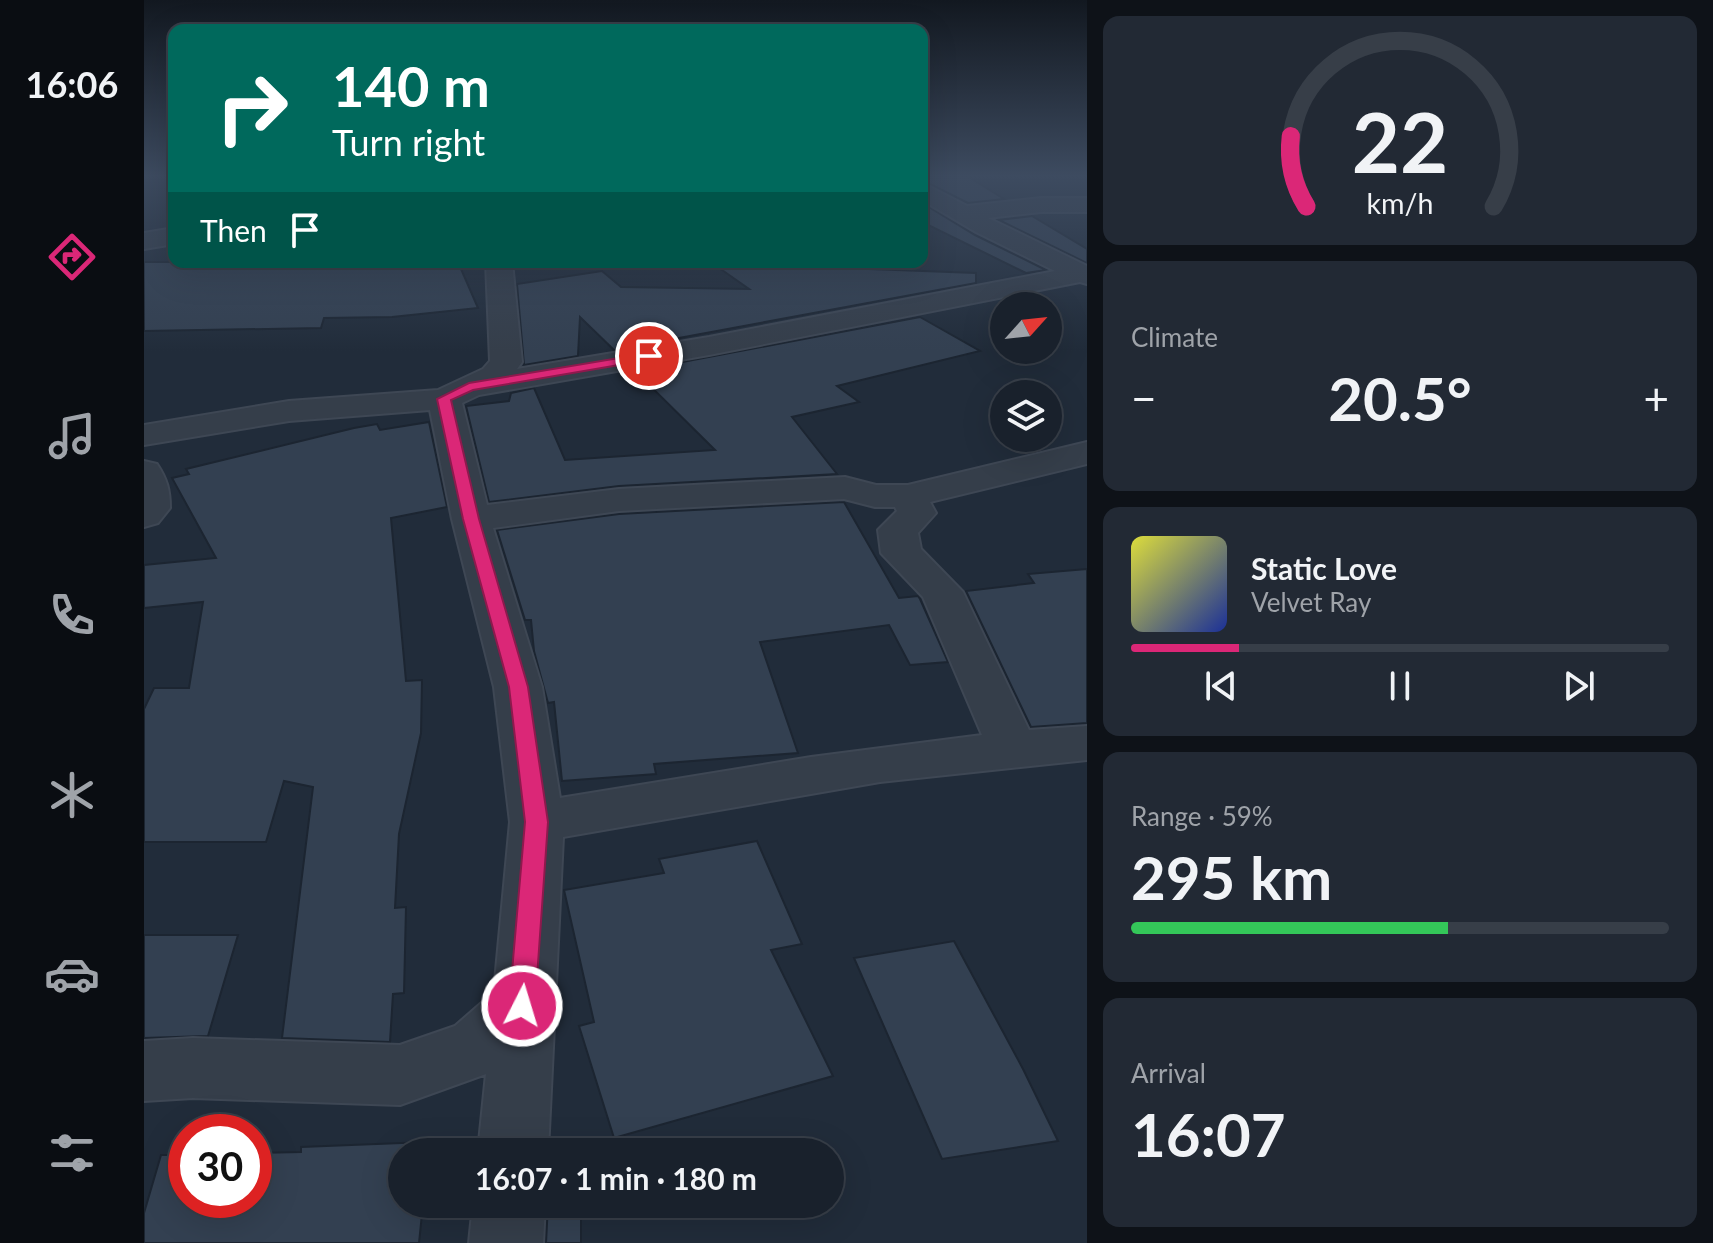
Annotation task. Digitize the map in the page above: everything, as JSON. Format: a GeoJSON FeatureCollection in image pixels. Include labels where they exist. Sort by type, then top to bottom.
{"type":"FeatureCollection","features":[{"type":"Feature","properties":{"kind":"street"},"geometry":{"type":"LineString","coordinates":[[1005,235],[1084,275]]}},
{"type":"Feature","properties":{"kind":"street"},"geometry":{"type":"LineString","coordinates":[[144,241],[168,237]]}},
{"type":"Feature","properties":{"kind":"street"},"geometry":{"type":"LineString","coordinates":[[456,393],[494,376],[506,362],[499,268]]}},
{"type":"Feature","properties":{"kind":"street"},"geometry":{"type":"LineString","coordinates":[[144,435],[289,411],[456,393],[1084,275]]}},
{"type":"Feature","properties":{"kind":"street"},"geometry":{"type":"LineString","coordinates":[[456,393],[471,519],[518,687],[537,822],[514,1138]]}},
{"type":"Feature","properties":{"kind":"street"},"geometry":{"type":"LineString","coordinates":[[471,519],[619,500],[845,488],[875,496],[908,496],[1087,453]]}},
{"type":"Feature","properties":{"kind":"street"},"geometry":{"type":"LineString","coordinates":[[144,472],[151,488],[151,508],[144,515]]}},
{"type":"Feature","properties":{"kind":"street"},"geometry":{"type":"LineString","coordinates":[[908,496],[917,513],[898,530],[901,553],[942,592],[1012,747]]}},
{"type":"Feature","properties":{"kind":"street"},"geometry":{"type":"LineString","coordinates":[[537,822],[830,772],[1012,747],[1087,743]]}},
{"type":"Feature","properties":{"kind":"street"},"geometry":{"type":"LineString","coordinates":[[1012,747],[1087,764]]}},
{"type":"Feature","properties":{"kind":"street"},"geometry":{"type":"LineString","coordinates":[[144,1071],[193,1068],[400,1075],[477,1048],[522,1006]]}},
{"type":"Feature","properties":{"kind":"street"},"geometry":{"type":"LineString","coordinates":[[506,1243],[508,1218]]}},
{"type":"Feature","properties":{"kind":"building"},"geometry":{"type":"Polygon","coordinates":[[[949,235],[975,235],[1046,270],[1026,273],[949,235]]]}},
{"type":"Feature","properties":{"kind":"building"},"geometry":{"type":"Polygon","coordinates":[[[1030,235],[1064,235],[1087,249],[1087,263],[1030,235]]]}},
{"type":"Feature","properties":{"kind":"building"},"geometry":{"type":"Polygon","coordinates":[[[144,262],[168,262],[168,268],[461,268],[478,308],[392,317],[324,318],[321,328],[144,331],[144,262]]]}},
{"type":"Feature","properties":{"kind":"building"},"geometry":{"type":"Polygon","coordinates":[[[719,268],[844,268],[976,273],[976,283],[614,350],[580,317],[578,356],[524,365],[517,284],[602,271],[621,287],[749,289],[719,268]]]}},
{"type":"Feature","properties":{"kind":"building"},"geometry":{"type":"Polygon","coordinates":[[[920,317],[980,351],[837,386],[859,402],[792,417],[837,474],[619,486],[489,502],[466,406],[509,401],[511,393],[534,388],[565,460],[715,450],[635,371],[920,317]]]}},
{"type":"Feature","properties":{"kind":"building"},"geometry":{"type":"Polygon","coordinates":[[[429,422],[447,507],[391,518],[406,681],[422,680],[421,733],[399,834],[395,908],[406,907],[404,993],[393,994],[390,1042],[282,1038],[313,787],[284,781],[266,842],[144,842],[144,709],[154,688],[189,688],[203,602],[144,608],[144,565],[216,558],[172,478],[189,474],[186,469],[354,428],[377,424],[380,430],[429,422]]]}},
{"type":"Feature","properties":{"kind":"building"},"geometry":{"type":"Polygon","coordinates":[[[844,502],[899,598],[918,596],[920,599],[948,662],[910,665],[889,625],[760,642],[798,753],[654,764],[656,774],[562,781],[554,702],[548,703],[534,651],[531,620],[525,620],[497,530],[619,514],[844,502]]]}},
{"type":"Feature","properties":{"kind":"building"},"geometry":{"type":"Polygon","coordinates":[[[1087,569],[1087,723],[1031,727],[966,591],[1034,583],[1028,574],[1087,569]]]}},
{"type":"Feature","properties":{"kind":"building"},"geometry":{"type":"Polygon","coordinates":[[[757,841],[802,944],[771,950],[833,1076],[614,1138],[579,1026],[594,1022],[564,890],[664,873],[659,859],[757,841]]]}},
{"type":"Feature","properties":{"kind":"building"},"geometry":{"type":"Polygon","coordinates":[[[144,935],[238,935],[208,1036],[144,1038],[144,935]]]}},
{"type":"Feature","properties":{"kind":"building"},"geometry":{"type":"Polygon","coordinates":[[[954,941],[1058,1141],[942,1159],[854,958],[954,941]]]}},
{"type":"Feature","properties":{"kind":"building"},"geometry":{"type":"Polygon","coordinates":[[[388,1144],[388,1218],[422,1218],[419,1243],[144,1243],[144,1213],[161,1155],[168,1155],[168,1218],[272,1218],[272,1153],[301,1152],[301,1147],[388,1144]]]}},
{"type":"Feature","properties":{"kind":"building"},"geometry":{"type":"Polygon","coordinates":[[[547,1218],[581,1218],[581,1243],[546,1243],[547,1218]]]}},
{"type":"Feature","properties":{"kind":"route"},"geometry":{"type":"LineString","coordinates":[[522,1006],[537,822],[518,687],[471,519],[444,399],[469,387],[649,356]]}}]}
